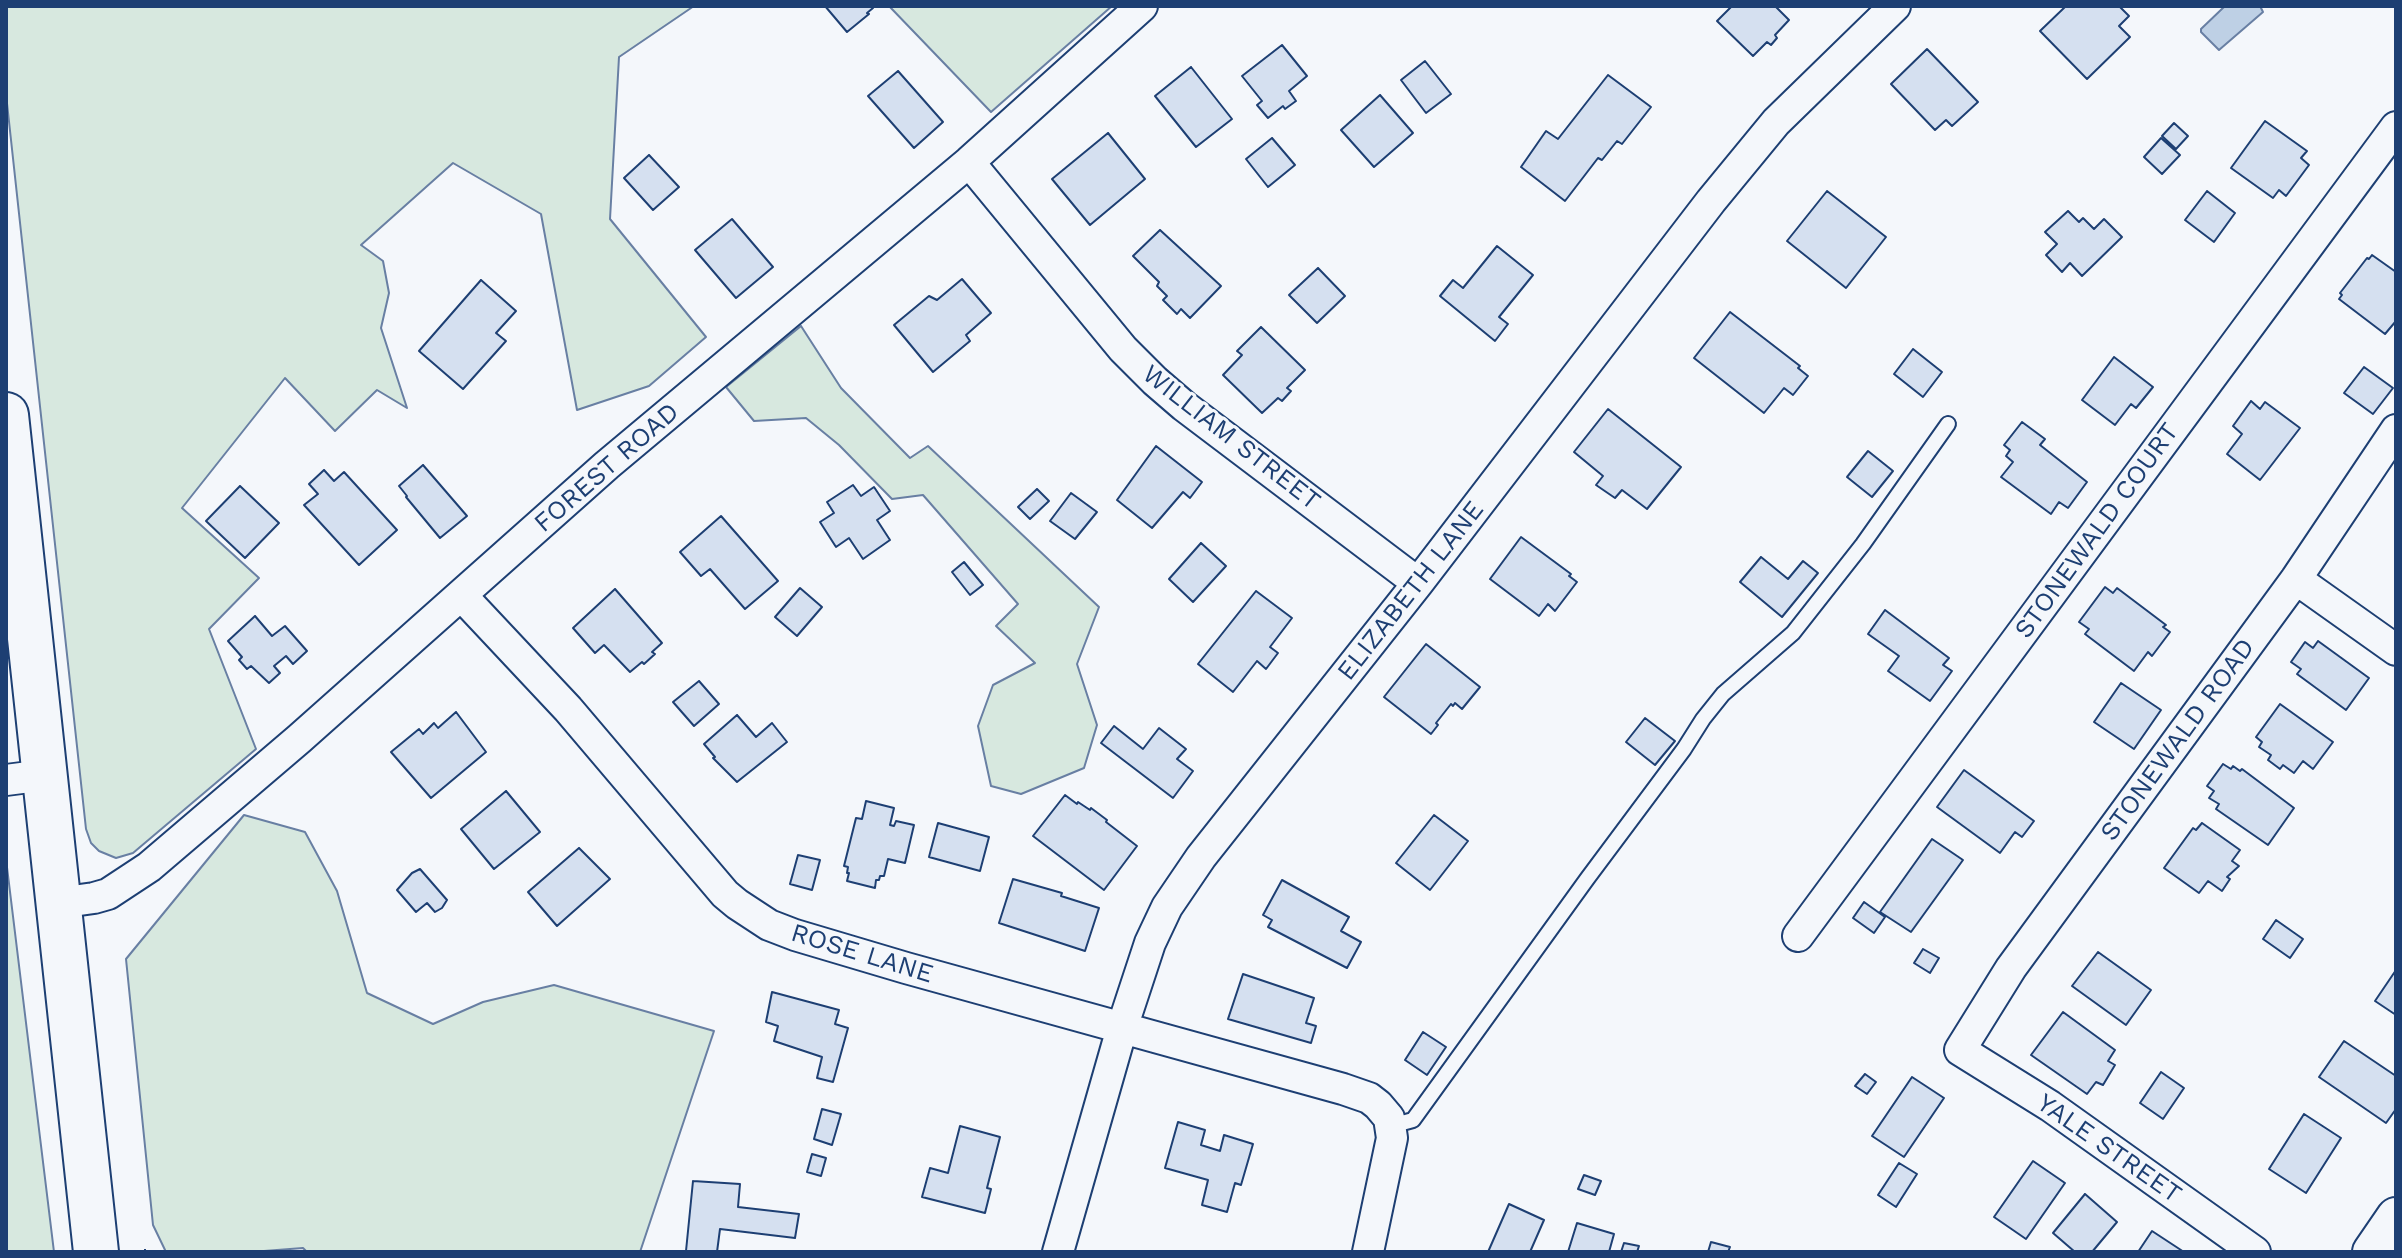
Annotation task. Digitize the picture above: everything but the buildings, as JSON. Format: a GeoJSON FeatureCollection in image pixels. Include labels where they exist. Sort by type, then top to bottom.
{"type":"FeatureCollection","features":[{"type":"Feature","properties":{"kind":"main road"},"geometry":{"type":"LineString","coordinates":[[6,415],[26,778],[58,903],[96,1252]]}},
{"type":"Feature","properties":{"kind":"street","name":"FOREST ROAD"},"geometry":{"type":"LineString","coordinates":[[58,903],[108,894],[149,867],[462,596],[607,465],[969,162],[1142,6]]}},
{"type":"Feature","properties":{"kind":"street","name":"ELIZABETH LANE"},"geometry":{"type":"LineString","coordinates":[[1058,1252],[1122,1028],[1150,943],[1167,907],[1201,857],[1418,583],[1711,201],[1776,122],[1895,6]]}},
{"type":"Feature","properties":{"kind":"street","name":"STONEWALD COURT"},"geometry":{"type":"LineString","coordinates":[[1798,936],[2396,127]]}},
{"type":"Feature","properties":{"kind":"street","name":"WILLIAM STREET"},"geometry":{"type":"LineString","coordinates":[[969,162],[1123,349],[1155,381],[1418,583]]}},
{"type":"Feature","properties":{"kind":"street","name":"STONEWALD ROAD"},"geometry":{"type":"LineString","coordinates":[[1960,1050],[2011,968],[2296,579],[2396,430]]}},
{"type":"Feature","properties":{"kind":"street"},"geometry":{"type":"LineString","coordinates":[[2296,579],[2396,650]]}},
{"type":"Feature","properties":{"kind":"street","name":"ROSE LANE"},"geometry":{"type":"LineString","coordinates":[[462,596],[568,709],[725,894],[769,925],[823,943],[1343,1089],[1369,1098],[1388,1119]]}},
{"type":"Feature","properties":{"kind":"street","name":"YALE STREET"},"geometry":{"type":"LineString","coordinates":[[1960,1050],[2050,1106],[2255,1252]]}},
{"type":"Feature","properties":{"kind":"street"},"geometry":{"type":"LineString","coordinates":[[1368,1252],[1392,1138],[1388,1119]]}},
{"type":"Feature","properties":{"kind":"street"},"geometry":{"type":"LineString","coordinates":[[2372,1252],[2396,1217]]}},
{"type":"Feature","properties":{"kind":"lane"},"geometry":{"type":"LineString","coordinates":[[1388,1119],[1413,1120],[1703,719],[1723,694],[1793,633],[1863,544],[1948,424]]}},
{"type":"Feature","properties":{"kind":"shaded area"},"geometry":{"type":"Polygon","coordinates":[[[6,6],[694,6],[619,57],[610,219],[706,337],[649,386],[577,410],[541,214],[453,163],[361,245],[383,261],[389,293],[381,328],[407,408],[377,390],[335,431],[285,378],[182,508],[259,578],[209,629],[256,749],[133,853],[116,858],[99,851],[91,843],[86,829],[6,94],[6,6]]]}},
{"type":"Feature","properties":{"kind":"shaded area"},"geometry":{"type":"Polygon","coordinates":[[[889,6],[1112,6],[991,112],[889,6]]]}},
{"type":"Feature","properties":{"kind":"shaded area"},"geometry":{"type":"Polygon","coordinates":[[[801,326],[841,388],[910,458],[928,446],[1099,607],[1077,664],[1097,725],[1084,768],[1021,794],[991,786],[978,726],[993,685],[1035,663],[996,626],[1018,604],[923,495],[892,499],[839,445],[806,418],[754,421],[726,387],[801,326]]]}},
{"type":"Feature","properties":{"kind":"shaded area"},"geometry":{"type":"Polygon","coordinates":[[[244,815],[305,832],[337,891],[367,993],[433,1024],[483,1002],[554,985],[714,1031],[640,1252],[307,1252],[303,1248],[251,1252],[166,1252],[153,1225],[126,959],[244,815]]]}},
{"type":"Feature","properties":{"kind":"shaded area"},"geometry":{"type":"Polygon","coordinates":[[[6,859],[54,1252],[6,1252],[6,859]]]}},
{"type":"Feature","properties":{"kind":"water"},"geometry":{"type":"Polygon","coordinates":[[[2225,6],[2260,6],[2263,12],[2219,50],[2201,29],[2225,6]]]}}]}
